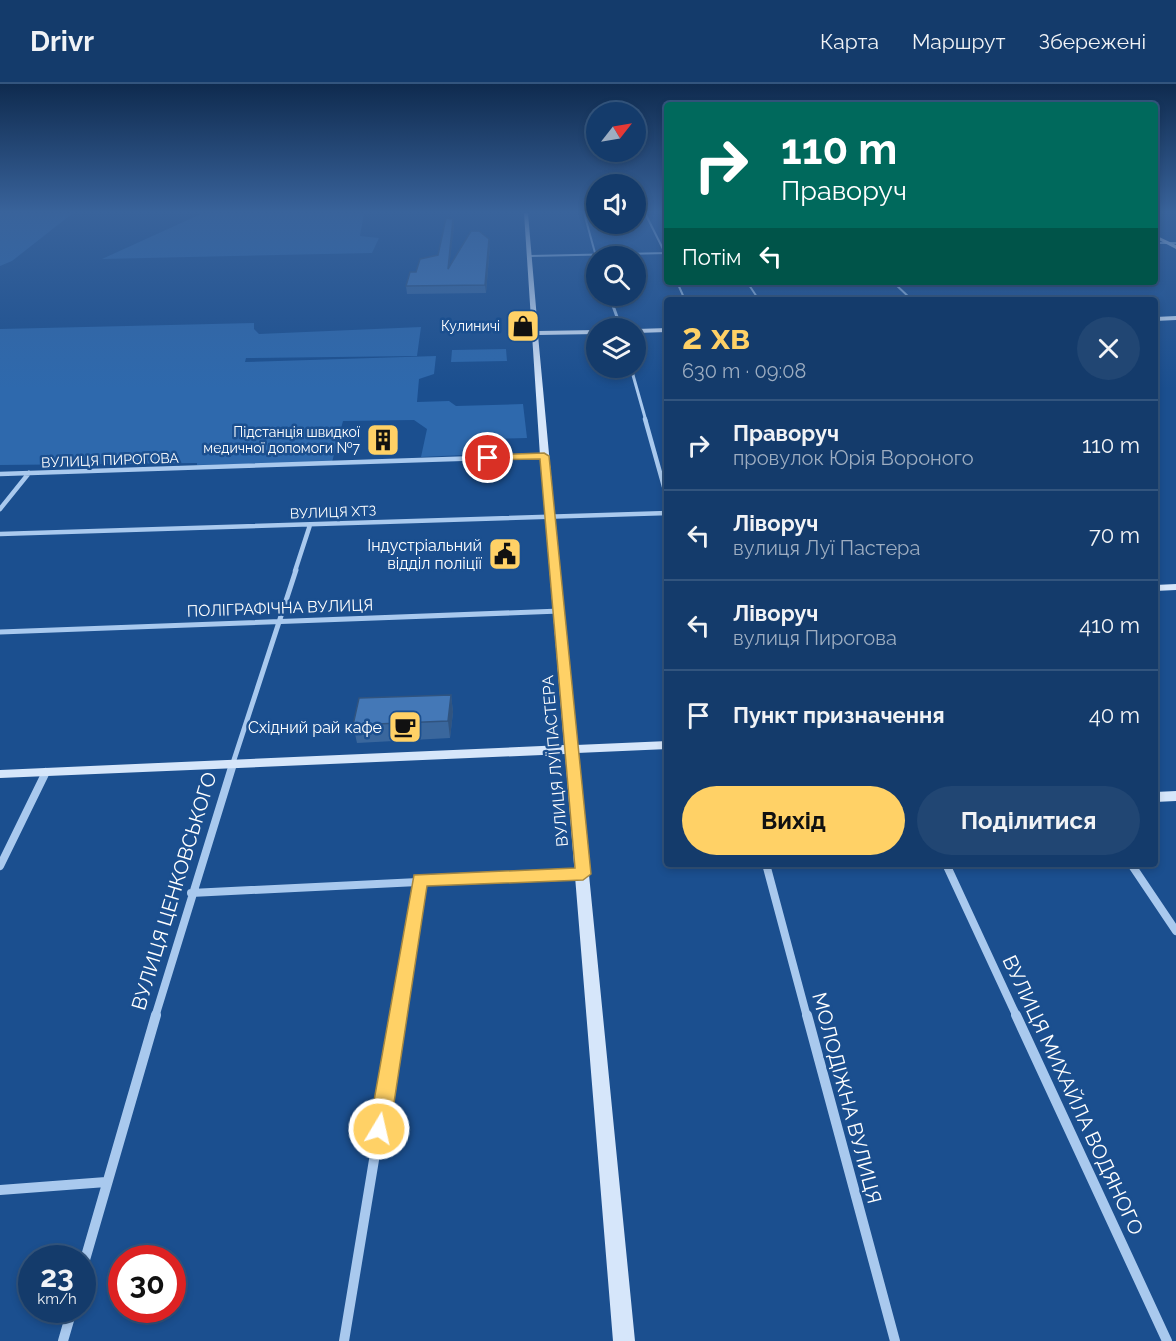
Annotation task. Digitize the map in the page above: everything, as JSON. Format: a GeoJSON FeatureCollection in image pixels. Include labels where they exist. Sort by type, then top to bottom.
{"type":"FeatureCollection","features":[{"type":"Feature","properties":{"kind":"street","name":"ВУЛИЦЯ ЛУЇ ПАСТЕРА"},"geometry":{"type":"LineString","coordinates":[[531,272],[544,456],[560,611],[624,1341]]}},
{"type":"Feature","properties":{"kind":"street"},"geometry":{"type":"LineString","coordinates":[[895,285],[909,297]]}},
{"type":"Feature","properties":{"kind":"street"},"geometry":{"type":"LineString","coordinates":[[1158,319],[1176,318]]}},
{"type":"Feature","properties":{"kind":"street"},"geometry":{"type":"LineString","coordinates":[[646,331],[664,330]]}},
{"type":"Feature","properties":{"kind":"street"},"geometry":{"type":"LineString","coordinates":[[536,333],[586,332]]}},
{"type":"Feature","properties":{"kind":"street"},"geometry":{"type":"LineString","coordinates":[[634,378],[664,487]]}},
{"type":"Feature","properties":{"kind":"street","name":"ВУЛИЦЯ ПИРОГОВА"},"geometry":{"type":"LineString","coordinates":[[0,474],[544,456]]}},
{"type":"Feature","properties":{"kind":"street"},"geometry":{"type":"LineString","coordinates":[[0,509],[29,473]]}},
{"type":"Feature","properties":{"kind":"street","name":"ВУЛИЦЯ ХТЗ"},"geometry":{"type":"LineString","coordinates":[[0,534],[664,513]]}},
{"type":"Feature","properties":{"kind":"street","name":"ВУЛИЦЯ ЦЕНКОВСЬКОГО"},"geometry":{"type":"LineString","coordinates":[[89,1245],[191,893],[310,525]]}},
{"type":"Feature","properties":{"kind":"street"},"geometry":{"type":"LineString","coordinates":[[1158,588],[1176,587]]}},
{"type":"Feature","properties":{"kind":"street","name":"ПОЛІГРАФІЧНА ВУЛИЦЯ"},"geometry":{"type":"LineString","coordinates":[[0,632],[560,611]]}},
{"type":"Feature","properties":{"kind":"street"},"geometry":{"type":"LineString","coordinates":[[0,774],[664,745]]}},
{"type":"Feature","properties":{"kind":"street"},"geometry":{"type":"LineString","coordinates":[[0,866],[46,772]]}},
{"type":"Feature","properties":{"kind":"street"},"geometry":{"type":"LineString","coordinates":[[1158,797],[1176,796]]}},
{"type":"Feature","properties":{"kind":"street","name":"МОЛОДІЖНА ВУЛИЦЯ"},"geometry":{"type":"LineString","coordinates":[[767,867],[895,1341]]}},
{"type":"Feature","properties":{"kind":"street","name":"ВУЛИЦЯ МИХАЙЛА ВОДЯНОГО"},"geometry":{"type":"LineString","coordinates":[[947,867],[1167,1341]]}},
{"type":"Feature","properties":{"kind":"street"},"geometry":{"type":"LineString","coordinates":[[1133,867],[1176,931]]}},
{"type":"Feature","properties":{"kind":"street"},"geometry":{"type":"LineString","coordinates":[[191,893],[420,880],[583,874]]}},
{"type":"Feature","properties":{"kind":"street"},"geometry":{"type":"LineString","coordinates":[[344,1341],[420,880]]}},
{"type":"Feature","properties":{"kind":"street"},"geometry":{"type":"LineString","coordinates":[[0,1190],[106,1182]]}},
{"type":"Feature","properties":{"kind":"street"},"geometry":{"type":"LineString","coordinates":[[63,1341],[68,1323]]}},
{"type":"Feature","properties":{"kind":"shaded area"},"geometry":{"type":"Polygon","coordinates":[[[254,323],[254,329],[259,334],[421,327],[417,356],[246,358],[245,362],[436,356],[434,374],[419,379],[417,402],[449,401],[456,406],[523,404],[527,438],[487,439],[485,454],[421,457],[427,429],[414,420],[343,421],[332,462],[0,465],[0,329],[254,323]]]}},
{"type":"Feature","properties":{"kind":"shaded area"},"geometry":{"type":"Polygon","coordinates":[[[506,349],[507,361],[451,362],[452,350],[506,349]]]}},
{"type":"Feature","properties":{"kind":"building"},"geometry":{"type":"Polygon","coordinates":[[[410,272],[486,272],[485,285],[406,286],[410,272]]]}},
{"type":"Feature","properties":{"kind":"building"},"geometry":{"type":"Polygon","coordinates":[[[451,695],[448,721],[353,725],[359,698],[451,695]]]}},
{"type":"Feature","properties":{"kind":"place","name":"Кулиничі"},"geometry":{"type":"Point","coordinates":[523,326]}},
{"type":"Feature","properties":{"kind":"place","name":"Підстанція швидкої медичної допомоги №7"},"geometry":{"type":"Point","coordinates":[383,440]}},
{"type":"Feature","properties":{"kind":"place","name":"Індустріальний відділ поліції"},"geometry":{"type":"Point","coordinates":[505,554]}},
{"type":"Feature","properties":{"kind":"place","name":"Східний рай кафе"},"geometry":{"type":"Point","coordinates":[405,727]}},
{"type":"Feature","properties":{"kind":"route"},"geometry":{"type":"LineString","coordinates":[[379,1129],[420,880],[583,874],[544,456],[488,458]]}}]}
